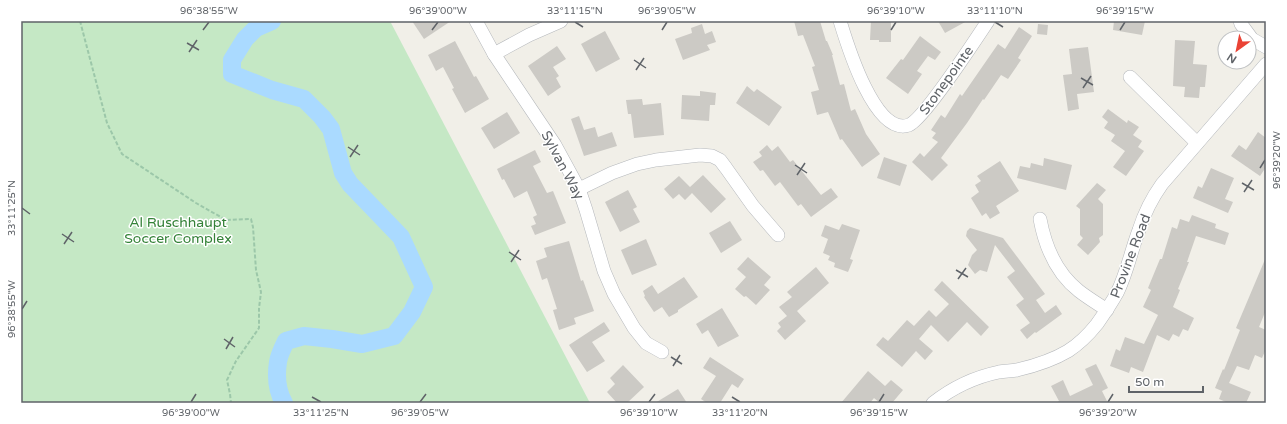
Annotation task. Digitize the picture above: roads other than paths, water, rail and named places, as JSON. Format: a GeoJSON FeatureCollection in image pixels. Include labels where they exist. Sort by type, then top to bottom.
{"type":"FeatureCollection","features":[{"type":"Feature","properties":{"kind":"street","name":"Sylvan Way"},"geometry":{"type":"LineString","coordinates":[[476,21],[494,54],[555,145],[579,189],[604,271],[614,294],[634,328],[646,343],[662,352]]}},
{"type":"Feature","properties":{"kind":"street"},"geometry":{"type":"LineString","coordinates":[[494,54],[529,35],[561,21]]}},
{"type":"Feature","properties":{"kind":"street","name":"Stonepointe"},"geometry":{"type":"LineString","coordinates":[[840,21],[854,64],[864,86],[882,115],[902,126],[914,122],[919,117],[988,21]]}},
{"type":"Feature","properties":{"kind":"street"},"geometry":{"type":"LineString","coordinates":[[1240,21],[1252,39],[1266,47]]}},
{"type":"Feature","properties":{"kind":"street","name":"Provine Road"},"geometry":{"type":"LineString","coordinates":[[933,403],[960,386],[999,372],[1017,370],[1037,364],[1068,351],[1093,329],[1108,310],[1117,293],[1139,229],[1154,195],[1197,142],[1266,64]]}},
{"type":"Feature","properties":{"kind":"street"},"geometry":{"type":"LineString","coordinates":[[1130,77],[1197,142]]}},
{"type":"Feature","properties":{"kind":"street"},"geometry":{"type":"LineString","coordinates":[[579,189],[612,173],[637,164],[686,156],[712,156],[720,160],[753,206],[778,235]]}},
{"type":"Feature","properties":{"kind":"street"},"geometry":{"type":"LineString","coordinates":[[1040,219],[1048,249],[1057,267],[1079,291],[1108,310]]}},
{"type":"Feature","properties":{"kind":"waterway"},"geometry":{"type":"LineString","coordinates":[[272,21],[256,28],[245,39],[232,60],[232,74],[272,90],[304,99],[322,117],[331,129],[343,173],[350,184],[401,237],[424,287],[412,312],[394,336],[362,344],[304,336],[286,341],[279,357],[277,372],[278,388],[284,403]]}},
{"type":"Feature","properties":{"kind":"park label","name":"Al Ruschhaupt Soccer Complex"},"geometry":{"type":"Point","coordinates":[178,230]}}]}
